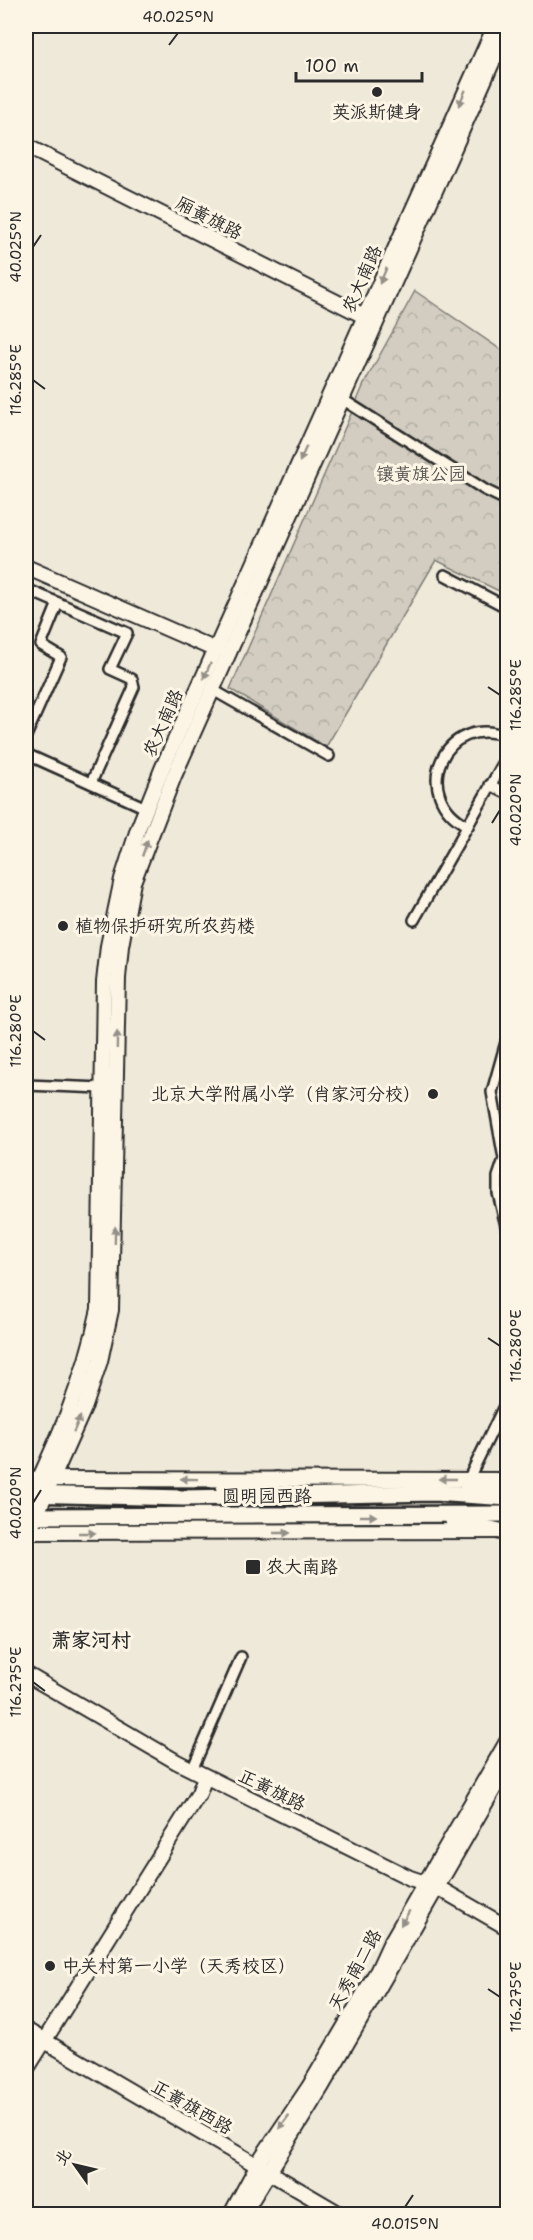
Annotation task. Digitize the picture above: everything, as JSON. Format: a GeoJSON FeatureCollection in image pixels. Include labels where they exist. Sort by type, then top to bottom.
{"type":"FeatureCollection","features":[{"type":"Feature","properties":{"kind":"main road"},"geometry":{"type":"LineString","coordinates":[[183,1498],[277,1480]]}},
{"type":"Feature","properties":{"kind":"main road"},"geometry":{"type":"LineString","coordinates":[[434,1493],[492,1487],[506,1480]]}},
{"type":"Feature","properties":{"kind":"main road","name":"圆明园西路"},"geometry":{"type":"LineString","coordinates":[[32,1503],[434,1493],[507,1498]]}},
{"type":"Feature","properties":{"kind":"main road","name":"圆明园西路"},"geometry":{"type":"LineString","coordinates":[[32,1503],[426,1516],[507,1514]]}},
{"type":"Feature","properties":{"kind":"main road"},"geometry":{"type":"LineString","coordinates":[[426,1516],[504,1531]]}},
{"type":"Feature","properties":{"kind":"street","name":"农大南路"},"geometry":{"type":"LineString","coordinates":[[40,1479],[86,1406],[100,1361],[111,1310],[118,978],[126,915],[150,834],[342,399],[370,320],[495,26]]}},
{"type":"Feature","properties":{"kind":"street","name":"农大南路"},"geometry":{"type":"LineString","coordinates":[[40,1479],[74,1400],[89,1358],[99,1309],[104,982],[108,946],[122,879],[146,808],[216,650],[507,27]]}},
{"type":"Feature","properties":{"kind":"street","name":"厢黄旗路"},"geometry":{"type":"LineString","coordinates":[[26,146],[370,320]]}},
{"type":"Feature","properties":{"kind":"street"},"geometry":{"type":"LineString","coordinates":[[342,399],[485,490],[507,501]]}},
{"type":"Feature","properties":{"kind":"street"},"geometry":{"type":"LineString","coordinates":[[26,567],[216,650]]}},
{"type":"Feature","properties":{"kind":"street"},"geometry":{"type":"LineString","coordinates":[[445,575],[507,608]]}},
{"type":"Feature","properties":{"kind":"street"},"geometry":{"type":"LineString","coordinates":[[26,589],[127,633],[110,669],[132,680],[134,687],[91,783]]}},
{"type":"Feature","properties":{"kind":"street"},"geometry":{"type":"LineString","coordinates":[[26,736],[61,657],[41,645],[58,603]]}},
{"type":"Feature","properties":{"kind":"street"},"geometry":{"type":"LineString","coordinates":[[213,690],[329,756]]}},
{"type":"Feature","properties":{"kind":"street"},"geometry":{"type":"LineString","coordinates":[[468,826],[450,815],[441,802],[436,779],[442,756],[452,744],[465,735],[481,731],[496,732],[507,737]]}},
{"type":"Feature","properties":{"kind":"street"},"geometry":{"type":"LineString","coordinates":[[26,754],[146,808]]}},
{"type":"Feature","properties":{"kind":"street"},"geometry":{"type":"LineString","coordinates":[[414,920],[507,755]]}},
{"type":"Feature","properties":{"kind":"street"},"geometry":{"type":"LineString","coordinates":[[490,785],[507,795]]}},
{"type":"Feature","properties":{"kind":"street"},"geometry":{"type":"LineString","coordinates":[[507,1035],[492,1092],[504,1159],[498,1177],[498,1193],[507,1234]]}},
{"type":"Feature","properties":{"kind":"street"},"geometry":{"type":"LineString","coordinates":[[26,1085],[103,1088]]}},
{"type":"Feature","properties":{"kind":"street"},"geometry":{"type":"LineString","coordinates":[[469,1478],[507,1398]]}},
{"type":"Feature","properties":{"kind":"street","name":"圆明园西路"},"geometry":{"type":"LineString","coordinates":[[40,1479],[469,1478],[506,1480]]}},
{"type":"Feature","properties":{"kind":"street"},"geometry":{"type":"LineString","coordinates":[[27,1534],[32,1503],[40,1479]]}},
{"type":"Feature","properties":{"kind":"street","name":"圆明园西路"},"geometry":{"type":"LineString","coordinates":[[27,1534],[504,1531]]}},
{"type":"Feature","properties":{"kind":"street"},"geometry":{"type":"LineString","coordinates":[[192,1770],[241,1657]]}},
{"type":"Feature","properties":{"kind":"street","name":"正黄旗路"},"geometry":{"type":"LineString","coordinates":[[26,1674],[205,1777],[431,1885],[507,1928]]}},
{"type":"Feature","properties":{"kind":"street","name":"天秀南二路"},"geometry":{"type":"LineString","coordinates":[[243,2214],[431,1885],[507,1740]]}},
{"type":"Feature","properties":{"kind":"street","name":"天秀南二路"},"geometry":{"type":"LineString","coordinates":[[231,2214],[262,2157],[314,2077],[507,1764]]}},
{"type":"Feature","properties":{"kind":"street"},"geometry":{"type":"LineString","coordinates":[[26,2070],[199,1793],[205,1777]]}},
{"type":"Feature","properties":{"kind":"street","name":"正黄旗西路"},"geometry":{"type":"LineString","coordinates":[[26,2030],[340,2214]]}},
{"type":"Feature","properties":{"kind":"green space","name":"镶黄旗公园"},"geometry":{"type":"Polygon","coordinates":[[[415,291],[507,354],[507,595],[436,560],[326,747],[230,689],[365,382],[415,291]]]}},
{"type":"Feature","properties":{"kind":"place","name":"英派斯健身"},"geometry":{"type":"Point","coordinates":[377,92]}},
{"type":"Feature","properties":{"kind":"place","name":"植物保护研究所农药楼"},"geometry":{"type":"Point","coordinates":[63,926]}},
{"type":"Feature","properties":{"kind":"place","name":"北京大学附属小学（肖家河分校）"},"geometry":{"type":"Point","coordinates":[433,1094]}},
{"type":"Feature","properties":{"kind":"place","name":"农大南路"},"geometry":{"type":"Point","coordinates":[253,1567]}},
{"type":"Feature","properties":{"kind":"place","name":"中关村第一小学（天秀校区）"},"geometry":{"type":"Point","coordinates":[50,1966]}},
{"type":"Feature","properties":{"kind":"district","name":"萧家河村"},"geometry":{"type":"Point","coordinates":[91,1640]}}]}
